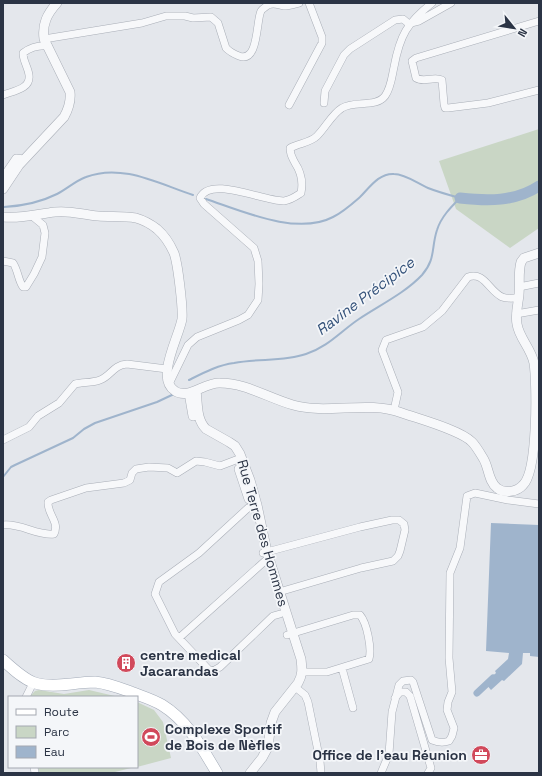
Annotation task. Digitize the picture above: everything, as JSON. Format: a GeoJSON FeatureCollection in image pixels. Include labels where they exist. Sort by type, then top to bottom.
{"type":"FeatureCollection","features":[{"type":"Feature","properties":{"kind":"main road"},"geometry":{"type":"LineString","coordinates":[[3,660],[18,674],[33,683],[53,686],[96,682],[149,698],[167,708],[183,722],[202,748],[217,773]]}},
{"type":"Feature","properties":{"kind":"street"},"geometry":{"type":"LineString","coordinates":[[3,189],[24,159],[64,117],[68,111],[71,101],[68,86],[46,42],[44,23],[57,3]]}},
{"type":"Feature","properties":{"kind":"street"},"geometry":{"type":"LineString","coordinates":[[3,95],[20,89],[26,85],[29,75],[23,59],[23,53],[28,49],[46,42],[142,23],[166,16],[185,16],[193,18],[211,17],[218,23],[226,48],[241,57],[247,57],[251,53],[255,44],[261,11],[268,5],[274,3],[284,6],[299,3]]}},
{"type":"Feature","properties":{"kind":"street"},"geometry":{"type":"LineString","coordinates":[[289,105],[322,43],[322,37],[309,3]]}},
{"type":"Feature","properties":{"kind":"street"},"geometry":{"type":"LineString","coordinates":[[169,384],[188,345],[196,337],[239,320],[248,314],[258,300],[260,284],[258,261],[254,248],[204,204],[200,198],[202,193],[216,189],[234,190],[282,201],[293,199],[301,193],[301,175],[290,154],[290,148],[310,141],[317,136],[342,107],[378,101],[384,97],[390,88],[395,60],[403,35],[409,24],[432,3]]}},
{"type":"Feature","properties":{"kind":"street"},"geometry":{"type":"LineString","coordinates":[[409,24],[419,21],[451,3]]}},
{"type":"Feature","properties":{"kind":"street"},"geometry":{"type":"LineString","coordinates":[[324,104],[325,91],[344,55],[350,49],[395,20],[403,19],[409,24]]}},
{"type":"Feature","properties":{"kind":"street"},"geometry":{"type":"LineString","coordinates":[[539,20],[416,58],[412,61],[416,78],[420,80],[442,80],[445,108],[488,103],[539,90]]}},
{"type":"Feature","properties":{"kind":"street"},"geometry":{"type":"LineString","coordinates":[[3,176],[16,158],[24,159]]}},
{"type":"Feature","properties":{"kind":"street"},"geometry":{"type":"LineString","coordinates":[[3,217],[12,218],[67,211],[98,216],[137,218],[157,229],[166,239],[174,253],[182,316],[167,369],[169,384],[175,392],[181,394],[192,392],[210,384],[219,383],[240,385],[292,405],[313,408],[373,407],[394,410],[460,434],[472,442],[485,461],[492,481],[496,487],[502,491],[510,491],[524,485],[528,478],[530,469],[535,436],[536,392],[534,364],[531,353],[520,335],[516,314],[521,262],[524,258],[539,253]]}},
{"type":"Feature","properties":{"kind":"street"},"geometry":{"type":"LineString","coordinates":[[3,261],[13,263],[16,267],[19,282],[22,287],[26,287],[42,257],[45,233],[43,225],[32,216]]}},
{"type":"Feature","properties":{"kind":"street"},"geometry":{"type":"LineString","coordinates":[[394,410],[398,392],[382,350],[386,340],[423,327],[442,310],[468,277],[473,275],[478,276],[504,298],[518,298]]}},
{"type":"Feature","properties":{"kind":"street"},"geometry":{"type":"LineString","coordinates":[[519,287],[539,284]]}},
{"type":"Feature","properties":{"kind":"street"},"geometry":{"type":"LineString","coordinates":[[516,314],[539,310]]}},
{"type":"Feature","properties":{"kind":"street"},"geometry":{"type":"LineString","coordinates":[[3,440],[28,427],[38,416],[59,403],[75,384],[102,380],[112,370],[121,364],[167,369]]}},
{"type":"Feature","properties":{"kind":"street","name":"Rue Terre des Hommes"},"geometry":{"type":"LineString","coordinates":[[192,392],[202,425],[206,429],[235,446],[254,506],[280,614],[301,659],[303,671]]}},
{"type":"Feature","properties":{"kind":"street"},"geometry":{"type":"LineString","coordinates":[[3,525],[16,526],[48,535],[54,534],[56,524],[48,508],[48,502],[52,500],[86,488],[124,483],[130,480],[132,473],[136,469],[149,467],[168,468],[177,473],[196,461],[220,466],[239,459]]}},
{"type":"Feature","properties":{"kind":"street"},"geometry":{"type":"LineString","coordinates":[[381,773],[389,754],[392,712],[395,699],[399,685],[403,681],[410,680],[415,686],[432,740],[437,742],[449,740],[452,736],[454,728],[447,710],[452,692],[449,658],[450,573],[460,548],[467,496],[474,493],[508,500],[539,504]]}},
{"type":"Feature","properties":{"kind":"street"},"geometry":{"type":"LineString","coordinates":[[254,506],[248,508],[198,553],[163,579],[157,585],[155,594],[175,634],[209,670],[213,671],[220,668],[273,616],[280,614]]}},
{"type":"Feature","properties":{"kind":"street"},"geometry":{"type":"LineString","coordinates":[[179,638],[265,555],[360,527],[392,520],[399,520],[404,524],[405,530],[400,551],[398,556],[393,561],[361,568],[279,592]]}},
{"type":"Feature","properties":{"kind":"street","name":"Rue Terre des Hommes"},"geometry":{"type":"LineString","coordinates":[[265,555],[279,592],[290,634]]}},
{"type":"Feature","properties":{"kind":"street"},"geometry":{"type":"LineString","coordinates":[[250,773],[266,753],[271,722],[275,712],[295,687],[301,678],[303,671],[326,672],[369,659],[371,650],[364,619],[360,615],[353,615],[290,634]]}},
{"type":"Feature","properties":{"kind":"street"},"geometry":{"type":"LineString","coordinates":[[342,668],[353,708]]}},
{"type":"Feature","properties":{"kind":"street"},"geometry":{"type":"LineString","coordinates":[[26,696],[33,683]]}},
{"type":"Feature","properties":{"kind":"street"},"geometry":{"type":"LineString","coordinates":[[295,687],[305,695],[308,702],[320,761],[320,773]]}},
{"type":"Feature","properties":{"kind":"street"},"geometry":{"type":"LineString","coordinates":[[395,699],[400,692],[406,692],[410,696],[431,768],[428,773]]}},
{"type":"Feature","properties":{"kind":"green space"},"geometry":{"type":"Polygon","coordinates":[[[539,129],[539,228],[510,248],[456,209],[439,161],[539,129]]]}},
{"type":"Feature","properties":{"kind":"green space"},"geometry":{"type":"Polygon","coordinates":[[[39,690],[64,694],[89,690],[115,696],[30,696],[35,691],[39,690]]]}},
{"type":"Feature","properties":{"kind":"green space","name":"Complexe Sportif de Bois de Nèfles"},"geometry":{"type":"Polygon","coordinates":[[[138,702],[154,710],[163,722],[171,758],[138,767],[138,702]]]}},
{"type":"Feature","properties":{"kind":"green space","name":"Complexe Sportif de Bois de Nèfles"},"geometry":{"type":"Polygon","coordinates":[[[38,768],[131,768],[111,773],[39,773],[38,768]]]}},
{"type":"Feature","properties":{"kind":"water"},"geometry":{"type":"Polygon","coordinates":[[[491,523],[539,525],[539,657],[530,656],[530,653],[523,653],[522,664],[504,681],[502,680],[491,690],[485,683],[508,659],[509,653],[486,651],[491,523]]]}},
{"type":"Feature","properties":{"kind":"waterway"},"geometry":{"type":"LineString","coordinates":[[4,207],[24,205],[51,197],[86,177],[100,173],[113,172],[154,181],[193,195]]}},
{"type":"Feature","properties":{"kind":"waterway","name":"Ravine Précipice"},"geometry":{"type":"LineString","coordinates":[[189,380],[228,364],[288,358],[306,354],[328,343],[359,319],[400,293],[422,275],[429,264],[439,225],[447,212],[460,198],[428,188],[398,174],[389,174],[375,181],[360,197],[337,215],[319,222],[303,224],[270,220],[206,199]]}},
{"type":"Feature","properties":{"kind":"waterway","name":"Ravine Précipice"},"geometry":{"type":"LineString","coordinates":[[460,198],[480,200],[511,198],[539,186]]}},
{"type":"Feature","properties":{"kind":"waterway","name":"Ravine Précipice"},"geometry":{"type":"LineString","coordinates":[[3,477],[11,467],[73,438],[84,429],[95,423],[157,402],[174,394]]}},
{"type":"Feature","properties":{"kind":"waterway"},"geometry":{"type":"LineString","coordinates":[[477,693],[493,678]]}},
{"type":"Feature","properties":{"kind":"place","name":"centre medical Jacarandas"},"geometry":{"type":"Point","coordinates":[126,663]}},
{"type":"Feature","properties":{"kind":"place","name":"Complexe Sportif de Bois de Nèfles"},"geometry":{"type":"Point","coordinates":[151,737]}},
{"type":"Feature","properties":{"kind":"place","name":"Office de l'eau Réunion"},"geometry":{"type":"Point","coordinates":[481,755]}}]}
